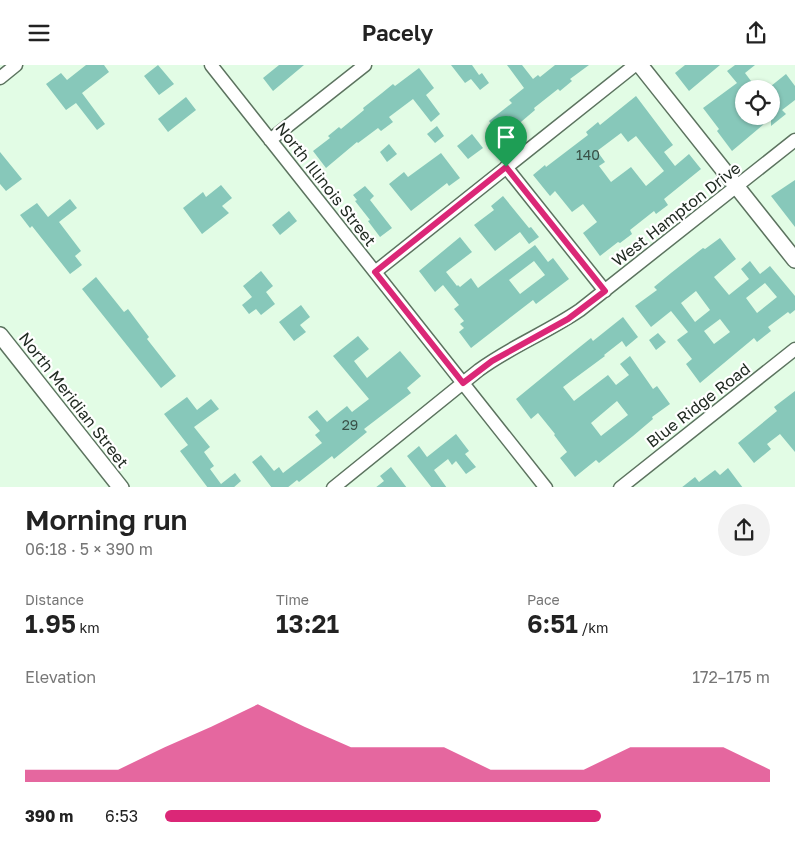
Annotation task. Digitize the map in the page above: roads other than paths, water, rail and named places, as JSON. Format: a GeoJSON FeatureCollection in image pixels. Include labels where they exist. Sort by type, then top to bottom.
{"type":"FeatureCollection","features":[{"type":"Feature","properties":{"kind":"main road"},"geometry":{"type":"LineString","coordinates":[[640,65],[795,260]]}},
{"type":"Feature","properties":{"kind":"main road","name":"North Meridian Street"},"geometry":{"type":"LineString","coordinates":[[0,335],[121,487]]}},
{"type":"Feature","properties":{"kind":"street"},"geometry":{"type":"LineString","coordinates":[[0,78],[16,65]]}},
{"type":"Feature","properties":{"kind":"street","name":"North Illinois Street"},"geometry":{"type":"LineString","coordinates":[[211,65],[546,487]]}},
{"type":"Feature","properties":{"kind":"street"},"geometry":{"type":"LineString","coordinates":[[270,140],[365,65]]}},
{"type":"Feature","properties":{"kind":"street"},"geometry":{"type":"LineString","coordinates":[[375,272],[635,65]]}},
{"type":"Feature","properties":{"kind":"street","name":"West Hampton Drive"},"geometry":{"type":"LineString","coordinates":[[333,487],[492,361],[568,319],[795,140]]}},
{"type":"Feature","properties":{"kind":"street"},"geometry":{"type":"LineString","coordinates":[[506,167],[605,291]]}},
{"type":"Feature","properties":{"kind":"street","name":"Blue Ridge Road"},"geometry":{"type":"LineString","coordinates":[[620,487],[795,349]]}}]}
